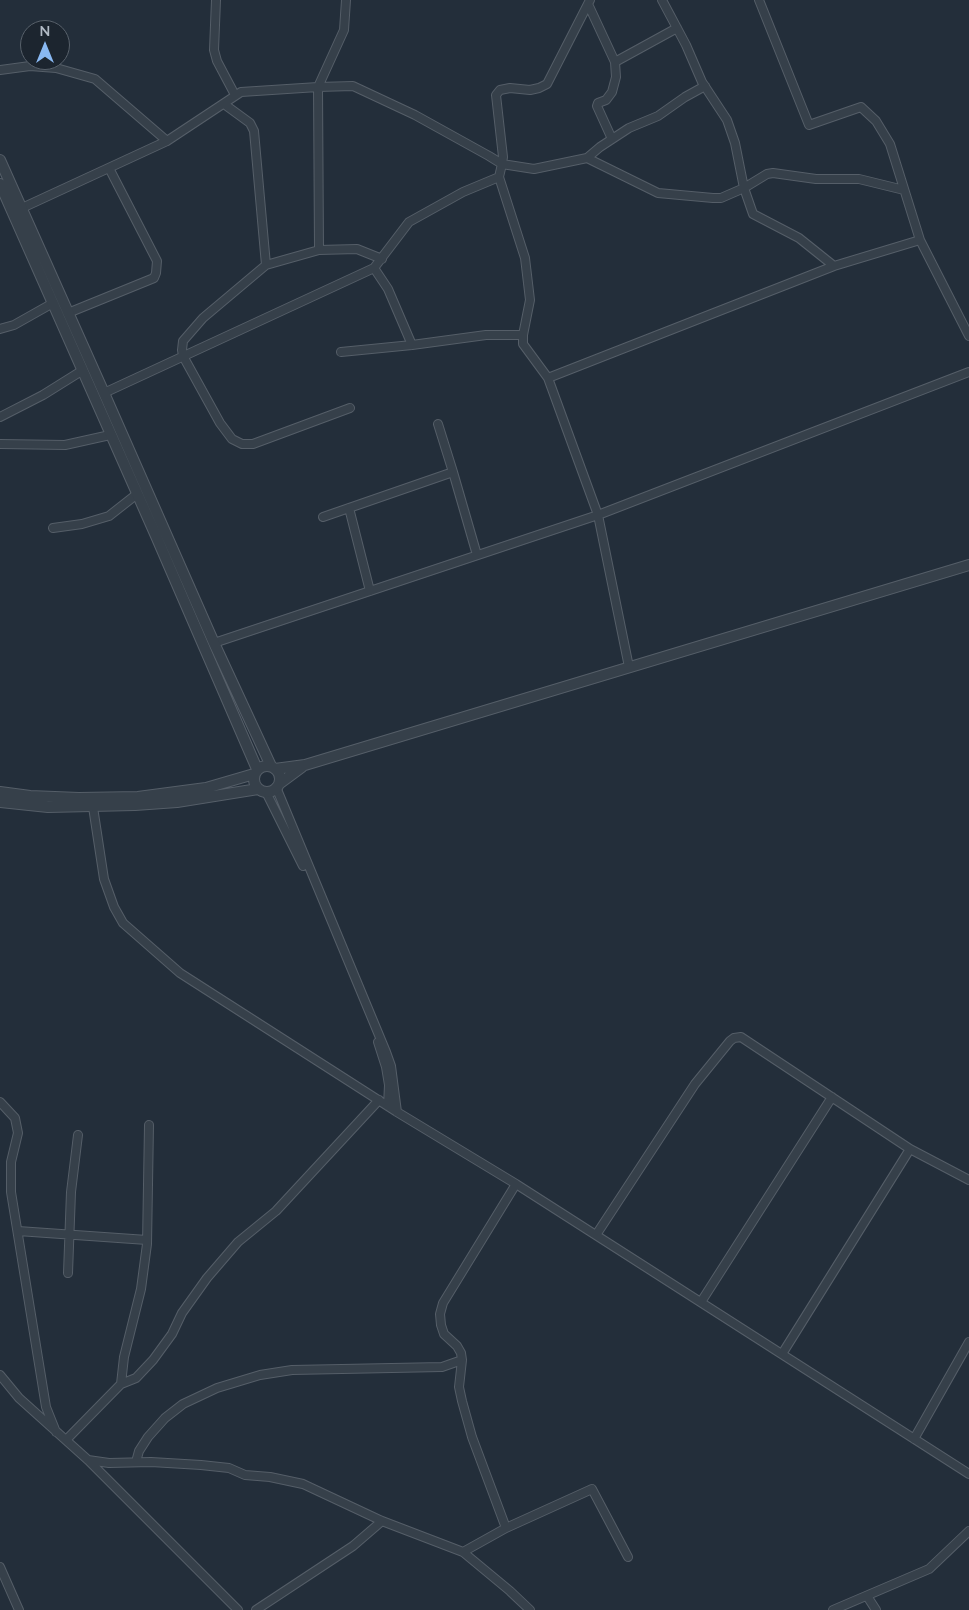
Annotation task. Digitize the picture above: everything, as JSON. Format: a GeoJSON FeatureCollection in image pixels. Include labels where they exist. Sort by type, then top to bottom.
{"type":"FeatureCollection","features":[{"type":"Feature","properties":{"kind":"street"},"geometry":{"type":"LineString","coordinates":[[216,0],[214,50],[217,61],[235,95]]}},
{"type":"Feature","properties":{"kind":"street"},"geometry":{"type":"LineString","coordinates":[[319,250],[318,86],[344,30],[346,0]]}},
{"type":"Feature","properties":{"kind":"street"},"geometry":{"type":"LineString","coordinates":[[662,0],[705,86],[727,120],[744,188],[753,214],[799,238],[834,266]]}},
{"type":"Feature","properties":{"kind":"street"},"geometry":{"type":"LineString","coordinates":[[759,0],[808,125],[861,107],[876,121],[890,144],[920,240],[969,336]]}},
{"type":"Feature","properties":{"kind":"street"},"geometry":{"type":"LineString","coordinates":[[589,2],[615,62],[616,77],[612,92],[606,100],[598,103],[597,106],[612,138]]}},
{"type":"Feature","properties":{"kind":"street"},"geometry":{"type":"LineString","coordinates":[[589,2],[547,84],[530,90],[510,88],[500,90],[496,95],[504,157],[499,177],[525,258],[530,300],[523,344],[548,378],[598,515],[630,667]]}},
{"type":"Feature","properties":{"kind":"street"},"geometry":{"type":"LineString","coordinates":[[615,62],[677,28]]}},
{"type":"Feature","properties":{"kind":"street"},"geometry":{"type":"LineString","coordinates":[[0,70],[30,66],[56,68],[95,78],[167,141]]}},
{"type":"Feature","properties":{"kind":"street"},"geometry":{"type":"LineString","coordinates":[[22,208],[167,141],[241,92],[318,86],[353,86],[415,115],[502,164],[534,169],[587,158],[612,138],[629,128],[658,116],[685,96],[705,86]]}},
{"type":"Feature","properties":{"kind":"street"},"geometry":{"type":"LineString","coordinates":[[224,104],[250,123],[254,131],[266,265]]}},
{"type":"Feature","properties":{"kind":"street"},"geometry":{"type":"LineString","coordinates":[[587,158],[658,193],[720,198],[744,188],[766,174],[773,173],[816,179],[859,179],[904,190]]}},
{"type":"Feature","properties":{"kind":"street"},"geometry":{"type":"LineString","coordinates":[[0,160],[214,643],[273,768],[279,776],[278,785],[386,1052],[392,1073],[396,1112]]}},
{"type":"Feature","properties":{"kind":"street"},"geometry":{"type":"LineString","coordinates":[[68,313],[154,278],[156,273],[157,260],[109,168]]}},
{"type":"Feature","properties":{"kind":"street"},"geometry":{"type":"LineString","coordinates":[[104,393],[374,268],[409,222],[463,192],[499,177]]}},
{"type":"Feature","properties":{"kind":"street"},"geometry":{"type":"LineString","coordinates":[[0,184],[137,494],[256,772],[255,785],[262,790],[308,876],[373,1029],[386,1067],[389,1085],[388,1106]]}},
{"type":"Feature","properties":{"kind":"street"},"geometry":{"type":"LineString","coordinates":[[548,378],[834,266],[920,240]]}},
{"type":"Feature","properties":{"kind":"street"},"geometry":{"type":"LineString","coordinates":[[350,408],[253,444],[242,444],[232,438],[220,423],[183,356],[183,341],[203,318],[266,265],[319,250],[357,249],[382,259]]}},
{"type":"Feature","properties":{"kind":"street"},"geometry":{"type":"LineString","coordinates":[[374,268],[388,289],[412,345]]}},
{"type":"Feature","properties":{"kind":"street"},"geometry":{"type":"LineString","coordinates":[[0,329],[14,325],[53,302]]}},
{"type":"Feature","properties":{"kind":"street"},"geometry":{"type":"LineString","coordinates":[[341,352],[486,335],[523,336]]}},
{"type":"Feature","properties":{"kind":"street"},"geometry":{"type":"LineString","coordinates":[[0,416],[43,395],[83,370]]}},
{"type":"Feature","properties":{"kind":"street"},"geometry":{"type":"LineString","coordinates":[[214,643],[598,515],[969,372]]}},
{"type":"Feature","properties":{"kind":"street"},"geometry":{"type":"LineString","coordinates":[[438,424],[477,556]]}},
{"type":"Feature","properties":{"kind":"street"},"geometry":{"type":"LineString","coordinates":[[0,444],[65,445],[110,435]]}},
{"type":"Feature","properties":{"kind":"street"},"geometry":{"type":"LineString","coordinates":[[323,517],[453,472]]}},
{"type":"Feature","properties":{"kind":"street"},"geometry":{"type":"LineString","coordinates":[[52,528],[82,524],[108,516],[137,494]]}},
{"type":"Feature","properties":{"kind":"street"},"geometry":{"type":"LineString","coordinates":[[349,508],[370,591]]}},
{"type":"Feature","properties":{"kind":"street"},"geometry":{"type":"LineString","coordinates":[[0,792],[30,796],[79,798],[174,793],[206,788],[256,772],[266,766],[273,768],[305,765],[969,565]]}},
{"type":"Feature","properties":{"kind":"street"},"geometry":{"type":"LineString","coordinates":[[0,802],[48,807],[93,807],[177,802],[262,790],[278,785],[305,765]]}},
{"type":"Feature","properties":{"kind":"street"},"geometry":{"type":"LineString","coordinates":[[93,807],[104,879],[114,906],[123,923],[180,973],[396,1112],[516,1184],[969,1474]]}},
{"type":"Feature","properties":{"kind":"street"},"geometry":{"type":"LineString","coordinates":[[596,1235],[696,1084],[734,1038],[741,1037],[910,1149],[969,1180]]}},
{"type":"Feature","properties":{"kind":"street"},"geometry":{"type":"LineString","coordinates":[[701,1302],[832,1097]]}},
{"type":"Feature","properties":{"kind":"street"},"geometry":{"type":"LineString","coordinates":[[66,1440],[121,1384],[136,1378],[153,1360],[172,1334],[182,1313],[238,1242],[276,1211],[379,1100]]}},
{"type":"Feature","properties":{"kind":"street"},"geometry":{"type":"LineString","coordinates":[[0,1102],[15,1118],[18,1133],[11,1162],[11,1192],[46,1407],[56,1432]]}},
{"type":"Feature","properties":{"kind":"street"},"geometry":{"type":"LineString","coordinates":[[121,1384],[124,1357],[141,1289],[148,1240],[148,1125]]}},
{"type":"Feature","properties":{"kind":"street"},"geometry":{"type":"LineString","coordinates":[[68,1273],[71,1192],[78,1135]]}},
{"type":"Feature","properties":{"kind":"street"},"geometry":{"type":"LineString","coordinates":[[782,1354],[910,1149]]}},
{"type":"Feature","properties":{"kind":"street"},"geometry":{"type":"LineString","coordinates":[[506,1528],[472,1437],[462,1401],[459,1387],[462,1360],[457,1346],[444,1334],[440,1314],[443,1303],[516,1184]]}},
{"type":"Feature","properties":{"kind":"street"},"geometry":{"type":"LineString","coordinates":[[18,1231],[148,1240]]}},
{"type":"Feature","properties":{"kind":"street"},"geometry":{"type":"LineString","coordinates":[[914,1440],[969,1342]]}},
{"type":"Feature","properties":{"kind":"street"},"geometry":{"type":"LineString","coordinates":[[136,1462],[139,1451],[148,1437],[165,1418],[183,1404],[216,1388],[260,1376],[292,1370],[442,1367],[462,1360]]}},
{"type":"Feature","properties":{"kind":"street"},"geometry":{"type":"LineString","coordinates":[[0,1375],[19,1398],[88,1460],[238,1610]]}},
{"type":"Feature","properties":{"kind":"street"},"geometry":{"type":"LineString","coordinates":[[88,1460],[109,1463],[136,1462],[229,1468],[245,1475],[270,1477],[303,1484],[382,1521],[463,1552],[530,1610]]}},
{"type":"Feature","properties":{"kind":"street"},"geometry":{"type":"LineString","coordinates":[[463,1552],[506,1528],[592,1490],[628,1557]]}},
{"type":"Feature","properties":{"kind":"street"},"geometry":{"type":"LineString","coordinates":[[256,1610],[353,1546],[382,1521]]}},
{"type":"Feature","properties":{"kind":"street"},"geometry":{"type":"LineString","coordinates":[[833,1610],[929,1568],[969,1531]]}},
{"type":"Feature","properties":{"kind":"street"},"geometry":{"type":"LineString","coordinates":[[0,1567],[19,1610]]}},
{"type":"Feature","properties":{"kind":"street"},"geometry":{"type":"LineString","coordinates":[[867,1596],[876,1610]]}}]}
